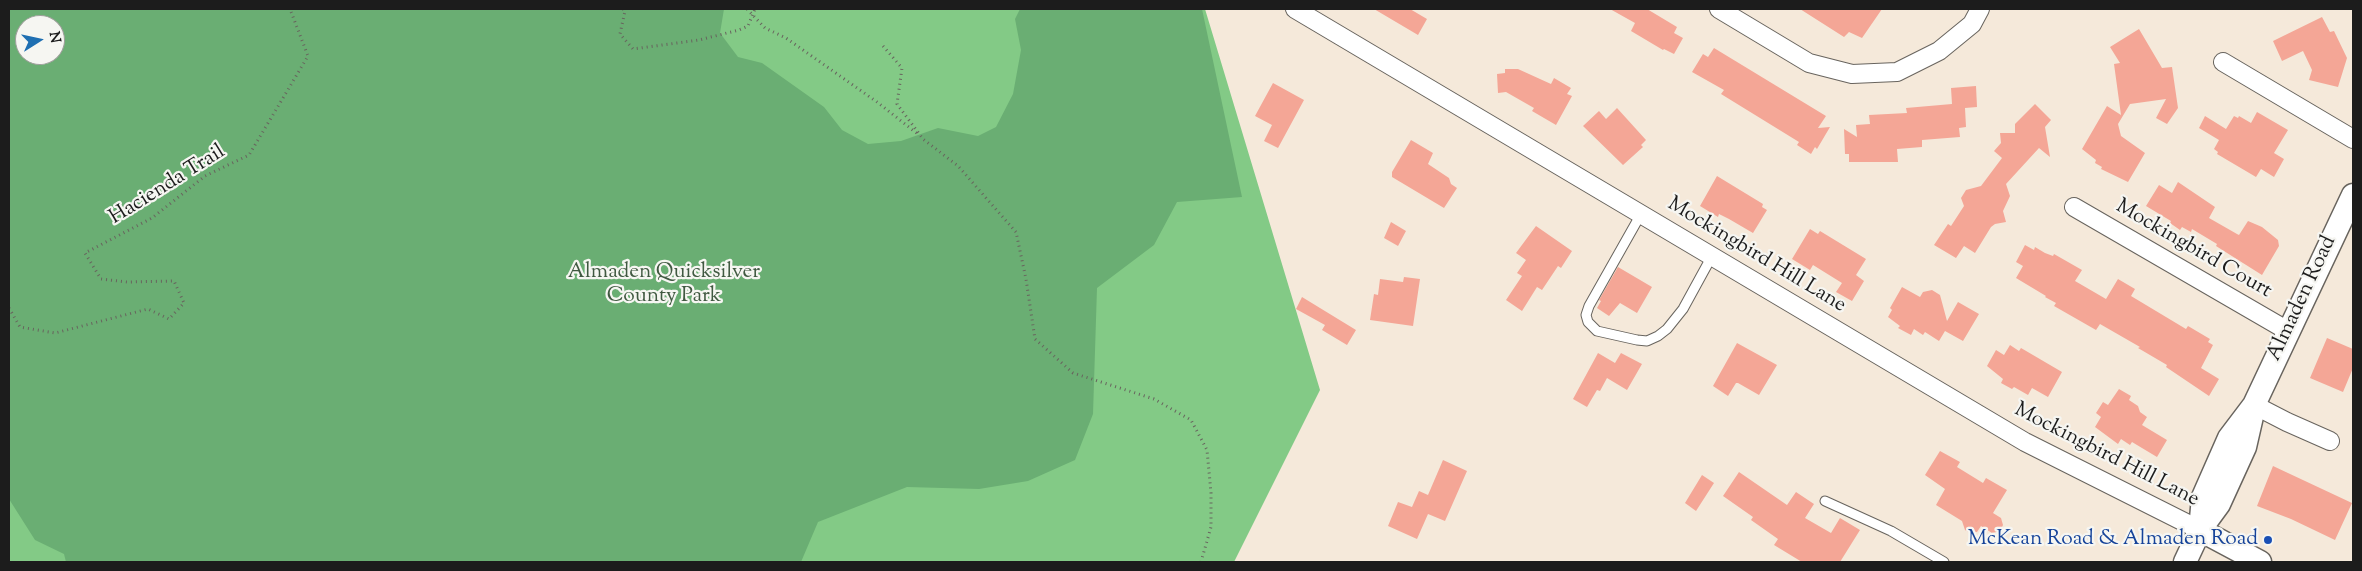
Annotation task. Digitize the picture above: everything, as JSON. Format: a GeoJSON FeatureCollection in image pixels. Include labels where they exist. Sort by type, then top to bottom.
{"type":"FeatureCollection","features":[{"type":"Feature","properties":{"kind":"street","name":"Mockingbird Hill Lane"},"geometry":{"type":"LineString","coordinates":[[1295,9],[1314,13],[1641,214],[2025,442],[2200,530]]}},
{"type":"Feature","properties":{"kind":"street"},"geometry":{"type":"LineString","coordinates":[[1719,9],[1809,63],[1852,74],[1897,72],[1914,64],[1939,51],[1972,24],[1980,9]]}},
{"type":"Feature","properties":{"kind":"street"},"geometry":{"type":"LineString","coordinates":[[2223,62],[2353,139]]}},
{"type":"Feature","properties":{"kind":"street","name":"Almaden Road"},"geometry":{"type":"LineString","coordinates":[[2185,562],[2200,530],[2203,496],[2229,438],[2254,405],[2353,194]]}},
{"type":"Feature","properties":{"kind":"street","name":"Mockingbird Court"},"geometry":{"type":"LineString","coordinates":[[2074,207],[2288,331]]}},
{"type":"Feature","properties":{"kind":"street"},"geometry":{"type":"LineString","coordinates":[[2254,405],[2330,441]]}},
{"type":"Feature","properties":{"kind":"street"},"geometry":{"type":"LineString","coordinates":[[2200,530],[2260,562]]}},
{"type":"Feature","properties":{"kind":"lane"},"geometry":{"type":"LineString","coordinates":[[1641,214],[1589,306],[1586,315],[1588,322],[1597,331],[1647,341],[1658,336],[1667,330],[1683,309],[1712,256]]}},
{"type":"Feature","properties":{"kind":"lane"},"geometry":{"type":"LineString","coordinates":[[1825,501],[1891,531],[1944,562]]}},
{"type":"Feature","properties":{"kind":"path","name":"Hacienda Trail"},"geometry":{"type":"LineString","coordinates":[[9,308],[20,328],[55,333],[148,309],[169,319],[184,303],[174,281],[126,282],[101,279],[85,253],[152,218],[205,176],[249,155],[308,56],[290,9]]}},
{"type":"Feature","properties":{"kind":"path"},"geometry":{"type":"LineString","coordinates":[[623,9],[625,11],[620,34],[633,49],[699,40],[739,30],[748,26],[756,9]]}},
{"type":"Feature","properties":{"kind":"path"},"geometry":{"type":"LineString","coordinates":[[747,9],[754,13],[765,28],[786,38],[877,102],[958,166],[1016,232],[1026,279],[1035,339],[1073,373],[1154,399],[1192,420],[1207,450],[1211,493],[1211,527],[1202,562]]}},
{"type":"Feature","properties":{"kind":"path"},"geometry":{"type":"LineString","coordinates":[[882,46],[902,68],[897,104],[923,139]]}},
{"type":"Feature","properties":{"kind":"green space","name":"Almaden Quicksilver County Park"},"geometry":{"type":"Polygon","coordinates":[[[9,9],[1205,9],[1320,390],[1234,562],[9,562],[9,9]]]}},
{"type":"Feature","properties":{"kind":"green space","name":"Almaden Quicksilver County Park"},"geometry":{"type":"Polygon","coordinates":[[[9,9],[724,9],[720,33],[738,57],[762,63],[824,107],[842,130],[868,144],[901,141],[938,128],[978,136],[996,127],[1013,94],[1021,50],[1015,19],[1020,9],[1202,9],[1242,197],[1177,202],[1154,245],[1097,288],[1093,414],[1075,460],[1028,481],[979,489],[907,487],[818,522],[801,562],[66,562],[64,554],[35,540],[9,499],[9,9]]]}},
{"type":"Feature","properties":{"kind":"building"},"geometry":{"type":"Polygon","coordinates":[[[1374,9],[1410,9],[1427,19],[1418,35],[1374,9]]]}},
{"type":"Feature","properties":{"kind":"building"},"geometry":{"type":"Polygon","coordinates":[[[1610,9],[1647,9],[1677,27],[1674,33],[1683,38],[1674,54],[1663,50],[1631,31],[1635,23],[1610,9]]]}},
{"type":"Feature","properties":{"kind":"building"},"geometry":{"type":"Polygon","coordinates":[[[1800,9],[1882,9],[1862,38],[1849,32],[1844,37],[1800,9]]]}},
{"type":"Feature","properties":{"kind":"building"},"geometry":{"type":"Polygon","coordinates":[[[2322,17],[2330,32],[2334,31],[2347,58],[2338,87],[2309,80],[2312,70],[2303,51],[2282,61],[2273,41],[2322,17]]]}},
{"type":"Feature","properties":{"kind":"building"},"geometry":{"type":"Polygon","coordinates":[[[2139,29],[2162,68],[2172,67],[2178,108],[2167,124],[2156,118],[2166,99],[2130,104],[2118,124],[2121,136],[2145,153],[2128,182],[2101,169],[2102,167],[2095,163],[2096,160],[2082,149],[2107,106],[2121,115],[2114,64],[2120,63],[2110,47],[2139,29]]]}},
{"type":"Feature","properties":{"kind":"building"},"geometry":{"type":"Polygon","coordinates":[[[1714,48],[1826,116],[1818,128],[1830,127],[1817,149],[1815,147],[1811,154],[1797,145],[1799,142],[1721,94],[1724,90],[1692,72],[1703,54],[1708,57],[1714,48]]]}},
{"type":"Feature","properties":{"kind":"building"},"geometry":{"type":"Polygon","coordinates":[[[1505,69],[1518,69],[1551,84],[1554,78],[1571,88],[1567,94],[1572,96],[1556,125],[1532,111],[1534,108],[1506,92],[1498,93],[1497,74],[1505,73],[1505,69]]]}},
{"type":"Feature","properties":{"kind":"building"},"geometry":{"type":"Polygon","coordinates":[[[1273,83],[1304,100],[1278,148],[1264,141],[1272,125],[1255,116],[1273,83]]]}},
{"type":"Feature","properties":{"kind":"building"},"geometry":{"type":"Polygon","coordinates":[[[1976,86],[1977,107],[1965,108],[1966,127],[1959,128],[1960,137],[1922,140],[1922,147],[1897,149],[1898,162],[1849,162],[1849,154],[1845,154],[1844,129],[1857,137],[1856,125],[1870,124],[1869,115],[1907,113],[1906,108],[1952,104],[1951,88],[1976,86]]]}},
{"type":"Feature","properties":{"kind":"building"},"geometry":{"type":"Polygon","coordinates":[[[2035,104],[2051,120],[2045,127],[2050,157],[2039,148],[2006,184],[2010,196],[2003,211],[2006,222],[1995,224],[1991,227],[1975,253],[1964,246],[1956,258],[1934,245],[1948,224],[1951,226],[1964,206],[1961,198],[1966,190],[1981,186],[2002,158],[1994,151],[2001,143],[2000,133],[2015,133],[2015,124],[2035,104]]]}},
{"type":"Feature","properties":{"kind":"building"},"geometry":{"type":"Polygon","coordinates":[[[1617,108],[1646,140],[1641,145],[1643,147],[1623,165],[1583,126],[1599,111],[1606,119],[1617,108]]]}},
{"type":"Feature","properties":{"kind":"building"},"geometry":{"type":"Polygon","coordinates":[[[2257,112],[2288,130],[2274,153],[2284,159],[2274,177],[2261,169],[2256,177],[2217,154],[2218,152],[2214,149],[2219,140],[2199,128],[2205,116],[2226,129],[2234,116],[2238,118],[2239,116],[2251,123],[2257,112]]]}},
{"type":"Feature","properties":{"kind":"building"},"geometry":{"type":"Polygon","coordinates":[[[1411,140],[1433,153],[1428,164],[1449,178],[1451,184],[1457,188],[1444,208],[1392,177],[1392,172],[1411,140]]]}},
{"type":"Feature","properties":{"kind":"building"},"geometry":{"type":"Polygon","coordinates":[[[1717,176],[1763,204],[1762,207],[1767,210],[1753,233],[1719,214],[1718,217],[1700,206],[1717,176]]]}},
{"type":"Feature","properties":{"kind":"building"},"geometry":{"type":"Polygon","coordinates":[[[2178,182],[2215,207],[2209,218],[2239,235],[2248,221],[2262,227],[2278,240],[2279,246],[2262,275],[2192,229],[2191,232],[2182,227],[2180,230],[2170,223],[2171,221],[2146,206],[2159,185],[2172,193],[2178,182]]]}},
{"type":"Feature","properties":{"kind":"building"},"geometry":{"type":"Polygon","coordinates":[[[1391,222],[1406,231],[1398,246],[1384,238],[1391,222]]]}},
{"type":"Feature","properties":{"kind":"building"},"geometry":{"type":"Polygon","coordinates":[[[1536,226],[1572,251],[1561,268],[1558,266],[1542,290],[1537,287],[1522,311],[1506,300],[1522,276],[1517,273],[1526,260],[1516,253],[1536,226]]]}},
{"type":"Feature","properties":{"kind":"building"},"geometry":{"type":"Polygon","coordinates":[[[1810,229],[1818,234],[1820,231],[1866,259],[1856,275],[1864,281],[1852,301],[1836,292],[1842,283],[1813,265],[1810,270],[1792,259],[1810,229]]]}},
{"type":"Feature","properties":{"kind":"building"},"geometry":{"type":"Polygon","coordinates":[[[2025,245],[2034,250],[2035,247],[2053,256],[2054,254],[2082,270],[2075,281],[2106,299],[2118,279],[2135,289],[2131,296],[2186,329],[2188,326],[2210,339],[2208,342],[2213,345],[2201,368],[2219,379],[2209,396],[2166,367],[2167,365],[2138,348],[2140,347],[2100,324],[2096,330],[2054,306],[2056,303],[2016,278],[2023,266],[2016,262],[2025,245]]]}},
{"type":"Feature","properties":{"kind":"building"},"geometry":{"type":"Polygon","coordinates":[[[1618,267],[1652,287],[1637,313],[1620,303],[1609,316],[1597,308],[1601,301],[1599,300],[1618,267]]]}},
{"type":"Feature","properties":{"kind":"building"},"geometry":{"type":"Polygon","coordinates":[[[1404,277],[1420,279],[1413,326],[1370,320],[1374,294],[1378,295],[1380,279],[1403,282],[1404,277]]]}},
{"type":"Feature","properties":{"kind":"building"},"geometry":{"type":"Polygon","coordinates":[[[1902,287],[1920,297],[1923,292],[1932,290],[1940,295],[1947,321],[1958,302],[1979,314],[1963,341],[1945,331],[1939,341],[1925,332],[1923,335],[1914,329],[1911,335],[1898,328],[1900,326],[1888,317],[1892,310],[1890,308],[1902,287]]]}},
{"type":"Feature","properties":{"kind":"building"},"geometry":{"type":"Polygon","coordinates":[[[1302,297],[1356,330],[1347,345],[1322,330],[1325,325],[1296,309],[1302,297]]]}},
{"type":"Feature","properties":{"kind":"building"},"geometry":{"type":"Polygon","coordinates":[[[2327,338],[2353,349],[2353,368],[2343,392],[2310,378],[2327,338]]]}},
{"type":"Feature","properties":{"kind":"building"},"geometry":{"type":"Polygon","coordinates":[[[1737,343],[1777,365],[1759,395],[1738,383],[1736,383],[1728,396],[1713,386],[1737,343]]]}},
{"type":"Feature","properties":{"kind":"building"},"geometry":{"type":"Polygon","coordinates":[[[2010,345],[2019,351],[2021,348],[2062,372],[2048,397],[2032,388],[2028,395],[2014,387],[2012,389],[2001,383],[2003,379],[1987,366],[1996,350],[2004,355],[2010,345]]]}},
{"type":"Feature","properties":{"kind":"building"},"geometry":{"type":"Polygon","coordinates":[[[1598,353],[1615,363],[1621,353],[1642,364],[1627,390],[1607,378],[1600,391],[1597,390],[1587,407],[1573,399],[1598,353]]]}},
{"type":"Feature","properties":{"kind":"building"},"geometry":{"type":"Polygon","coordinates":[[[2119,389],[2131,396],[2129,400],[2138,406],[2140,412],[2147,417],[2142,425],[2167,440],[2157,457],[2132,442],[2130,445],[2121,439],[2118,444],[2095,427],[2101,417],[2096,413],[2103,402],[2108,405],[2119,389]]]}},
{"type":"Feature","properties":{"kind":"building"},"geometry":{"type":"Polygon","coordinates":[[[1940,451],[1960,462],[1957,467],[1983,483],[1986,478],[2007,490],[1993,513],[2001,518],[2003,525],[2000,531],[1992,533],[1981,526],[1977,532],[1970,533],[1965,530],[1962,521],[1936,505],[1945,489],[1925,475],[1940,451]]]}},
{"type":"Feature","properties":{"kind":"building"},"geometry":{"type":"Polygon","coordinates":[[[1443,460],[1467,471],[1445,521],[1428,514],[1417,539],[1388,526],[1398,502],[1412,507],[1419,491],[1428,495],[1443,460]]]}},
{"type":"Feature","properties":{"kind":"building"},"geometry":{"type":"Polygon","coordinates":[[[2273,466],[2352,503],[2335,540],[2291,519],[2257,506],[2273,466]]]}},
{"type":"Feature","properties":{"kind":"building"},"geometry":{"type":"Polygon","coordinates":[[[1739,472],[1787,505],[1796,492],[1814,504],[1805,518],[1831,533],[1840,518],[1860,530],[1840,562],[1802,562],[1774,545],[1778,539],[1751,520],[1753,517],[1723,496],[1739,472]]]}},
{"type":"Feature","properties":{"kind":"building"},"geometry":{"type":"Polygon","coordinates":[[[1702,475],[1714,483],[1696,511],[1685,503],[1702,475]]]}},
{"type":"Feature","properties":{"kind":"place","name":"McKean Road & Almaden Road"},"geometry":{"type":"Point","coordinates":[2268,540]}}]}
